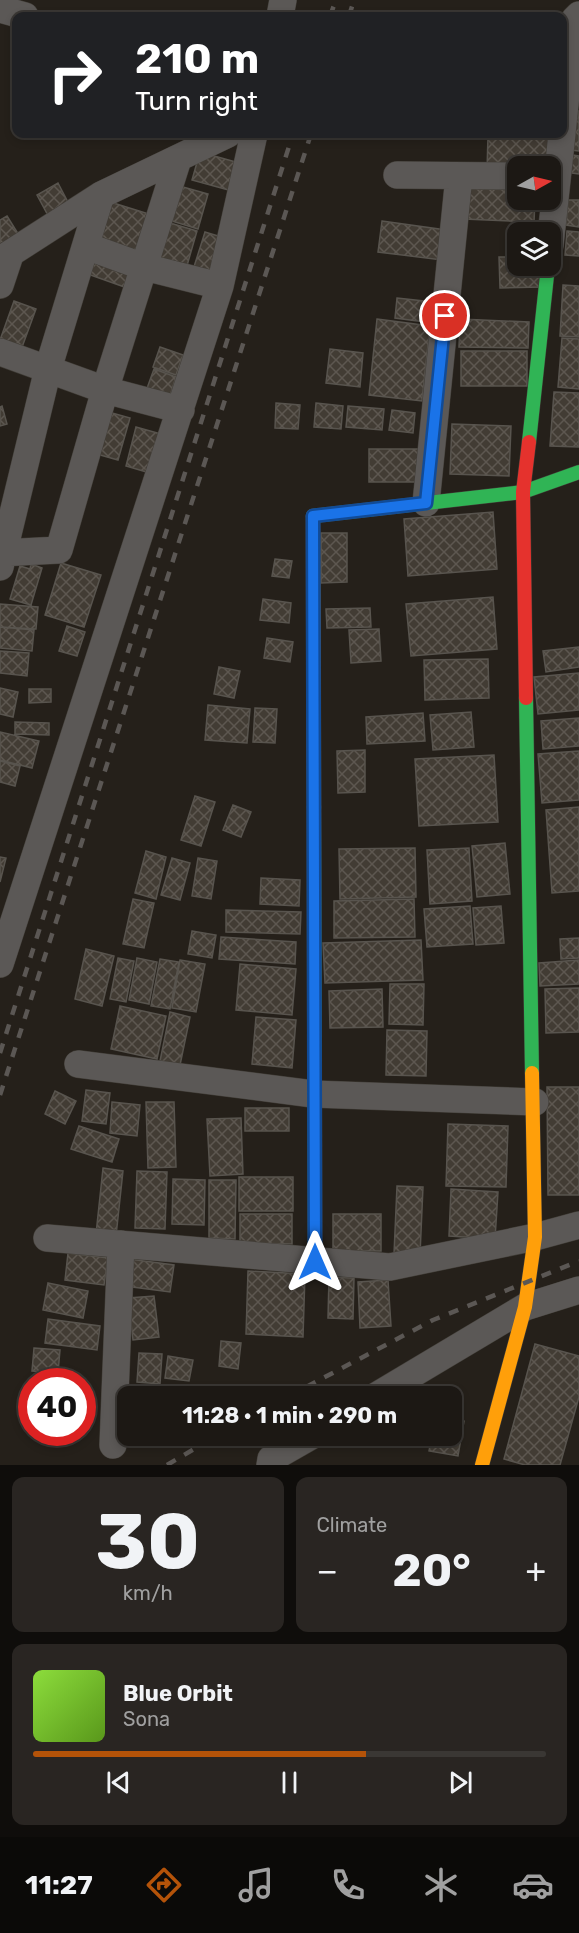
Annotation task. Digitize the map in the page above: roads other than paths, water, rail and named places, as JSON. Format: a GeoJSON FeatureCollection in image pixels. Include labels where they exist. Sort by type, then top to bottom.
{"type":"FeatureCollection","features":[{"type":"Feature","properties":{"kind":"street"},"geometry":{"type":"LineString","coordinates":[[567,86],[574,20],[579,15]]}},
{"type":"Feature","properties":{"kind":"street"},"geometry":{"type":"LineString","coordinates":[[0,285],[5,257],[101,195],[220,138]]}},
{"type":"Feature","properties":{"kind":"street"},"geometry":{"type":"LineString","coordinates":[[0,964],[220,286],[253,138]]}},
{"type":"Feature","properties":{"kind":"street"},"geometry":{"type":"LineString","coordinates":[[558,156],[561,138]]}},
{"type":"Feature","properties":{"kind":"street"},"geometry":{"type":"LineString","coordinates":[[101,195],[48,369],[1,558],[58,550],[105,390],[178,159]]}},
{"type":"Feature","properties":{"kind":"street"},"geometry":{"type":"LineString","coordinates":[[397,175],[507,176]]}},
{"type":"Feature","properties":{"kind":"street"},"geometry":{"type":"LineString","coordinates":[[426,503],[459,176]]}},
{"type":"Feature","properties":{"kind":"street"},"geometry":{"type":"LineString","coordinates":[[86,246],[144,267],[220,286]]}},
{"type":"Feature","properties":{"kind":"street"},"geometry":{"type":"LineString","coordinates":[[482,1465],[525,1307],[535,1237],[535,1102],[524,492],[547,276]]}},
{"type":"Feature","properties":{"kind":"street"},"geometry":{"type":"LineString","coordinates":[[0,352],[105,390],[180,410]]}},
{"type":"Feature","properties":{"kind":"street"},"geometry":{"type":"LineString","coordinates":[[315,1262],[313,516],[524,492],[579,472]]}},
{"type":"Feature","properties":{"kind":"street"},"geometry":{"type":"LineString","coordinates":[[78,1064],[313,1094],[535,1102]]}},
{"type":"Feature","properties":{"kind":"street"},"geometry":{"type":"LineString","coordinates":[[47,1238],[390,1267],[535,1237],[579,1225]]}},
{"type":"Feature","properties":{"kind":"street"},"geometry":{"type":"LineString","coordinates":[[113,1445],[121,1245]]}},
{"type":"Feature","properties":{"kind":"street"},"geometry":{"type":"LineString","coordinates":[[393,1386],[525,1307],[579,1290]]}},
{"type":"Feature","properties":{"kind":"street"},"geometry":{"type":"LineString","coordinates":[[270,1465],[271,1459],[293,1446]]}},
{"type":"Feature","properties":{"kind":"railway"},"geometry":{"type":"LineString","coordinates":[[332,12],[336,0]]}},
{"type":"Feature","properties":{"kind":"railway"},"geometry":{"type":"LineString","coordinates":[[350,12],[354,0]]}},
{"type":"Feature","properties":{"kind":"railway"},"geometry":{"type":"LineString","coordinates":[[0,1053],[292,138]]}},
{"type":"Feature","properties":{"kind":"railway"},"geometry":{"type":"LineString","coordinates":[[0,1095],[310,138]]}},
{"type":"Feature","properties":{"kind":"railway"},"geometry":{"type":"LineString","coordinates":[[308,1386],[433,1320],[579,1261]]}},
{"type":"Feature","properties":{"kind":"railway"},"geometry":{"type":"LineString","coordinates":[[167,1465],[199,1446]]}}]}
